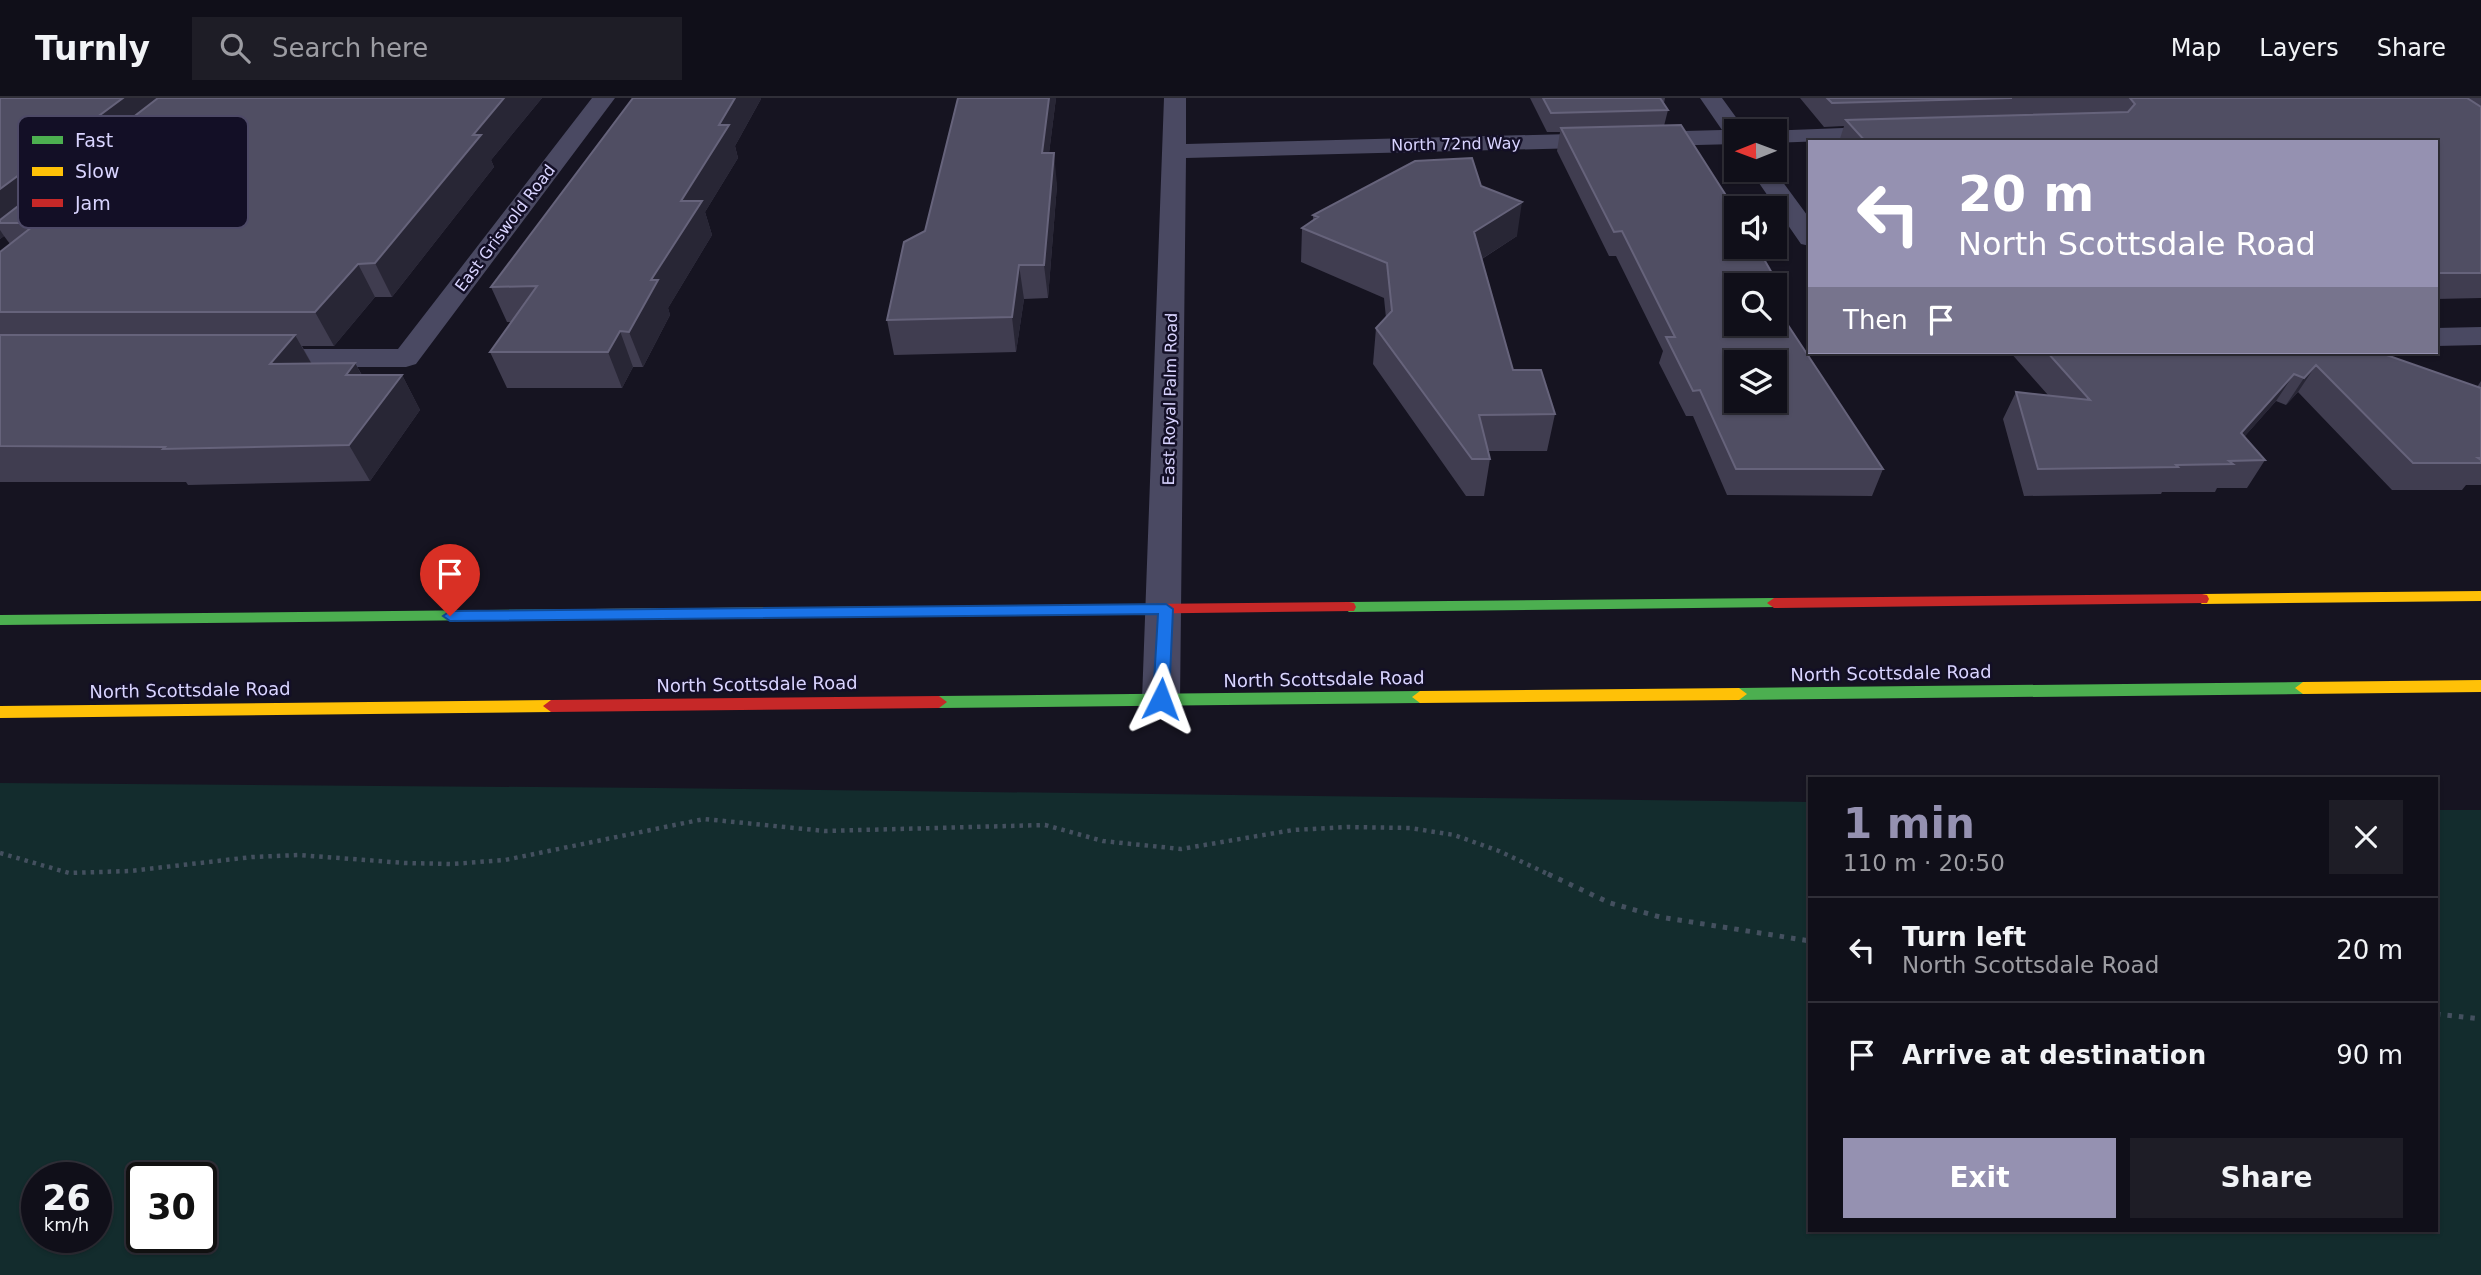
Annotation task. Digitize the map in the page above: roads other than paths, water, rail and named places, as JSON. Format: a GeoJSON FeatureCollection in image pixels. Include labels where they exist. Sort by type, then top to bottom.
{"type":"FeatureCollection","features":[{"type":"Feature","properties":{"kind":"main road"},"geometry":{"type":"LineString","coordinates":[[0,620],[2481,596]]}},
{"type":"Feature","properties":{"kind":"main road","name":"North Scottsdale Road"},"geometry":{"type":"LineString","coordinates":[[0,712],[2481,686]]}},
{"type":"Feature","properties":{"kind":"street","name":"East Griswold Road"},"geometry":{"type":"LineString","coordinates":[[230,358],[406,358],[604,98]]}},
{"type":"Feature","properties":{"kind":"street","name":"East Royal Palm Road"},"geometry":{"type":"LineString","coordinates":[[1161,699],[1166,609],[1175,98]]}},
{"type":"Feature","properties":{"kind":"street"},"geometry":{"type":"LineString","coordinates":[[1711,98],[1725,119]]}},
{"type":"Feature","properties":{"kind":"street"},"geometry":{"type":"LineString","coordinates":[[1787,136],[1912,133]]}},
{"type":"Feature","properties":{"kind":"street","name":"North 72nd Way"},"geometry":{"type":"LineString","coordinates":[[1175,151],[1724,135]]}},
{"type":"Feature","properties":{"kind":"street"},"geometry":{"type":"LineString","coordinates":[[1771,182],[1808,234]]}},
{"type":"Feature","properties":{"kind":"street"},"geometry":{"type":"LineString","coordinates":[[2438,337],[2481,336]]}}]}
